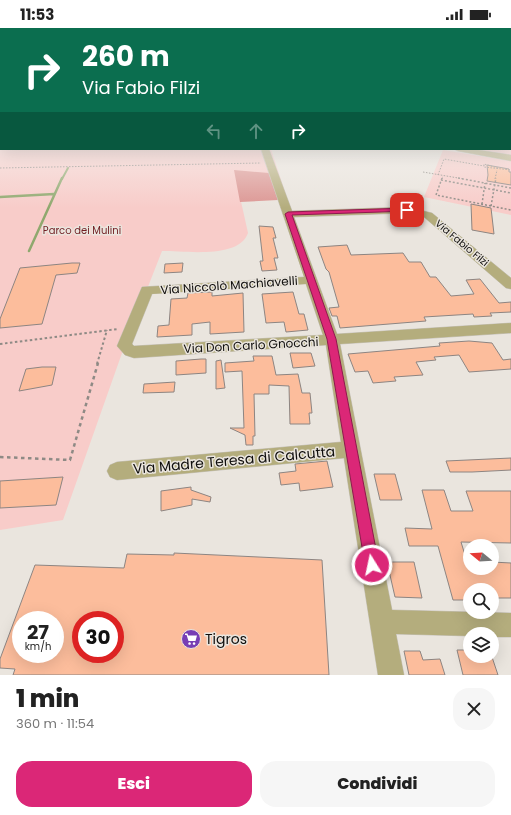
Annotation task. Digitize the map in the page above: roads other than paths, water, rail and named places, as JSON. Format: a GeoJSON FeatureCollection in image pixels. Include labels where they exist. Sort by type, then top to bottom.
{"type":"FeatureCollection","features":[{"type":"Feature","properties":{"kind":"street"},"geometry":{"type":"LineString","coordinates":[[266,150],[332,340],[391,675]]}},
{"type":"Feature","properties":{"kind":"street"},"geometry":{"type":"LineString","coordinates":[[464,150],[511,158]]}},
{"type":"Feature","properties":{"kind":"street","name":"Via Fabio Filzi"},"geometry":{"type":"LineString","coordinates":[[288,214],[407,210],[421,212],[428,215],[511,285]]}},
{"type":"Feature","properties":{"kind":"street","name":"Via Niccolò Machiavelli"},"geometry":{"type":"LineString","coordinates":[[134,352],[126,350],[125,343],[147,290],[311,280]]}},
{"type":"Feature","properties":{"kind":"street","name":"Via Don Carlo Gnocchi"},"geometry":{"type":"LineString","coordinates":[[134,352],[511,328]]}},
{"type":"Feature","properties":{"kind":"street","name":"Via Madre Teresa di Calcutta"},"geometry":{"type":"LineString","coordinates":[[117,471],[351,449]]}},
{"type":"Feature","properties":{"kind":"street"},"geometry":{"type":"LineString","coordinates":[[382,622],[511,625]]}},
{"type":"Feature","properties":{"kind":"waterway"},"geometry":{"type":"LineString","coordinates":[[62,179],[68,168]]}},
{"type":"Feature","properties":{"kind":"waterway"},"geometry":{"type":"LineString","coordinates":[[29,251],[62,178]]}},
{"type":"Feature","properties":{"kind":"waterway"},"geometry":{"type":"LineString","coordinates":[[0,197],[54,194]]}},
{"type":"Feature","properties":{"kind":"place","name":"Tigros"},"geometry":{"type":"Point","coordinates":[191,639]}},
{"type":"Feature","properties":{"kind":"park label","name":"Parco dei Mulini"},"geometry":{"type":"Point","coordinates":[82,230]}}]}
